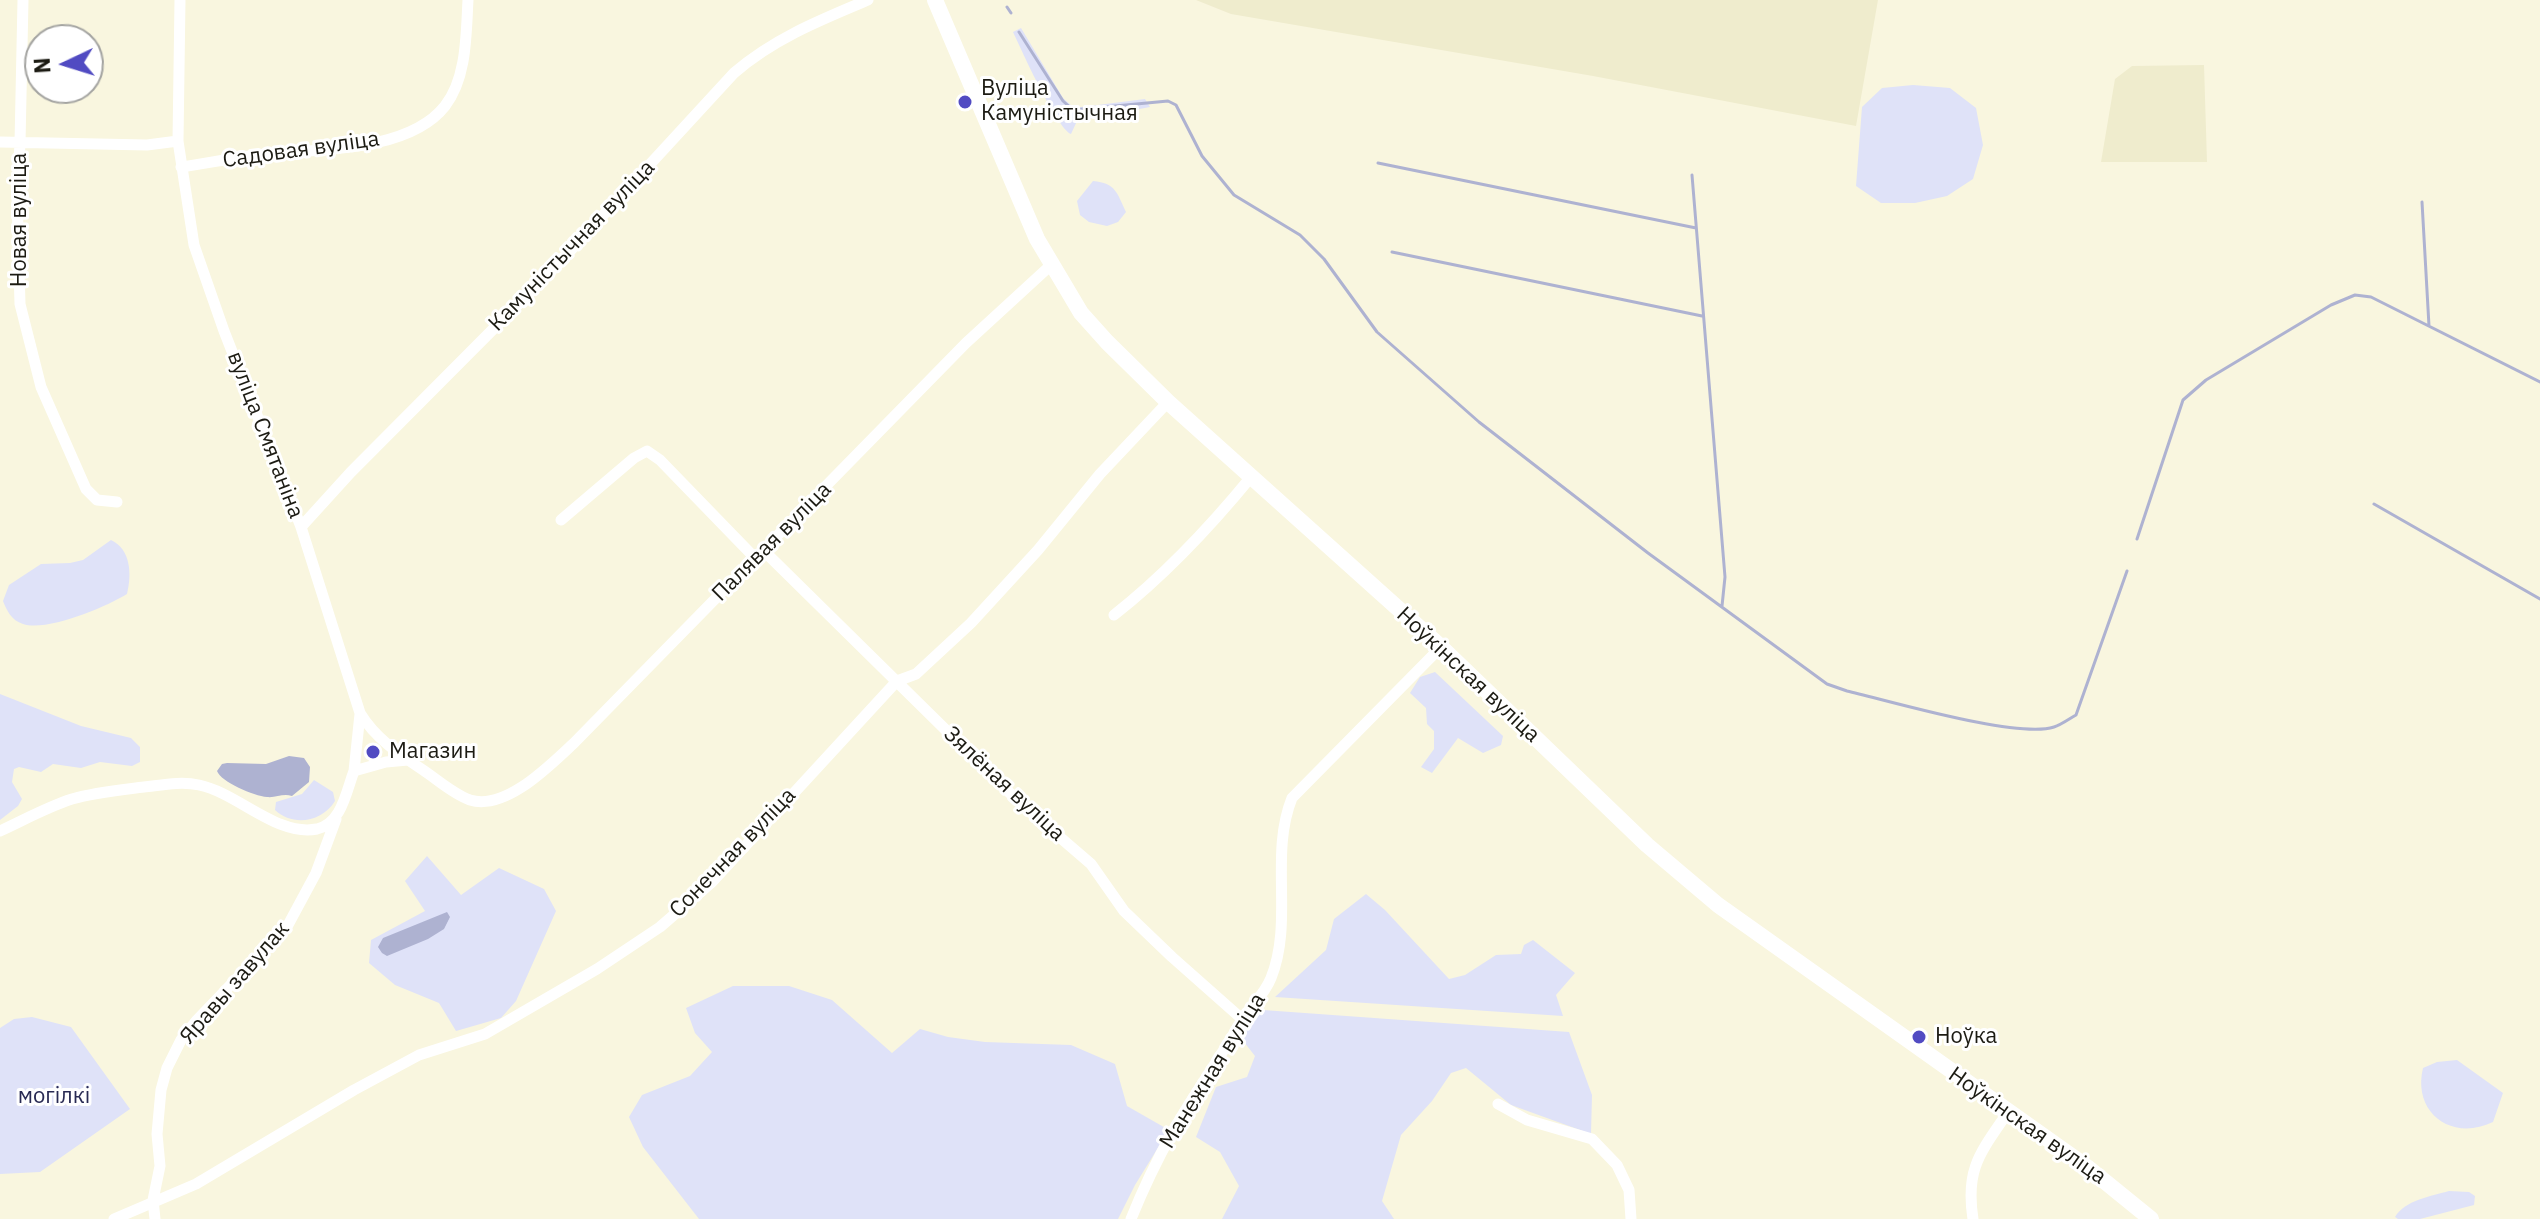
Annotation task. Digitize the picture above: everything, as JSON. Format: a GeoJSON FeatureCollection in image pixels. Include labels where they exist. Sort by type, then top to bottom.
{"type":"FeatureCollection","features":[{"type":"Feature","properties":{"kind":"main road","name":"Ноўкінская вуліца"},"geometry":{"type":"LineString","coordinates":[[935,0],[1024,211],[1051,265],[1081,313],[1168,402],[1441,647],[1647,845],[1718,905],[2087,1167],[2151,1219]]}},
{"type":"Feature","properties":{"kind":"street","name":"Новая вуліца"},"geometry":{"type":"LineString","coordinates":[[23,0],[17,197],[20,304],[41,387],[86,489],[97,500],[117,502]]}},
{"type":"Feature","properties":{"kind":"street","name":"вуліца Смятаніна"},"geometry":{"type":"LineString","coordinates":[[180,0],[178,141],[194,245],[301,527],[360,713],[371,730],[408,760],[459,795],[483,802]]}},
{"type":"Feature","properties":{"kind":"street","name":"Садовая вуліца"},"geometry":{"type":"LineString","coordinates":[[181,167],[265,154],[361,145],[413,131],[434,119],[456,87],[465,48],[468,0]]}},
{"type":"Feature","properties":{"kind":"street","name":"Камуністычная вуліца"},"geometry":{"type":"LineString","coordinates":[[301,527],[351,472],[560,262],[734,73],[753,56],[775,43],[868,0]]}},
{"type":"Feature","properties":{"kind":"street"},"geometry":{"type":"LineString","coordinates":[[0,142],[147,145],[178,141]]}},
{"type":"Feature","properties":{"kind":"street","name":"Палявая вуліца"},"geometry":{"type":"LineString","coordinates":[[483,802],[503,798],[543,771],[668,649],[966,343],[1051,265]]}},
{"type":"Feature","properties":{"kind":"street","name":"Сонечная вуліца"},"geometry":{"type":"LineString","coordinates":[[114,1219],[196,1184],[419,1055],[485,1034],[597,969],[660,927],[712,882],[897,681],[916,674],[971,623],[1038,550],[1100,474],[1168,402]]}},
{"type":"Feature","properties":{"kind":"street","name":"Зялёная вуліца"},"geometry":{"type":"LineString","coordinates":[[561,520],[634,458],[647,451],[660,460],[897,681],[1019,802],[1091,864],[1124,911],[1242,1019]]}},
{"type":"Feature","properties":{"kind":"street"},"geometry":{"type":"LineString","coordinates":[[1114,615],[1168,568],[1251,477]]}},
{"type":"Feature","properties":{"kind":"street","name":"Манежная вуліца"},"geometry":{"type":"LineString","coordinates":[[1131,1219],[1173,1130],[1271,977],[1279,945],[1282,837],[1285,814],[1292,798],[1441,647]]}},
{"type":"Feature","properties":{"kind":"street","name":"Яравы завулак"},"geometry":{"type":"LineString","coordinates":[[155,1219],[153,1200],[160,1166],[157,1134],[161,1090],[167,1068],[181,1040],[197,1020],[288,925],[316,873],[354,771],[360,713]]}},
{"type":"Feature","properties":{"kind":"street"},"geometry":{"type":"LineString","coordinates":[[354,771],[386,762],[408,760]]}},
{"type":"Feature","properties":{"kind":"street"},"geometry":{"type":"LineString","coordinates":[[0,831],[71,799],[170,784],[199,784],[221,792],[288,827],[314,830],[336,819]]}},
{"type":"Feature","properties":{"kind":"street"},"geometry":{"type":"LineString","coordinates":[[1498,1104],[1527,1120],[1592,1139],[1617,1165],[1629,1190],[1631,1219]]}},
{"type":"Feature","properties":{"kind":"street"},"geometry":{"type":"LineString","coordinates":[[1973,1219],[1970,1202],[1972,1172],[1977,1159],[2008,1112]]}},
{"type":"Feature","properties":{"kind":"shaded area"},"geometry":{"type":"Polygon","coordinates":[[[1196,0],[1878,0],[1856,126],[1593,76],[1231,14],[1196,0]]]}},
{"type":"Feature","properties":{"kind":"shaded area"},"geometry":{"type":"Polygon","coordinates":[[[2204,65],[2207,162],[2101,162],[2115,79],[2132,66],[2204,65]]]}},
{"type":"Feature","properties":{"kind":"shaded area"},"geometry":{"type":"Polygon","coordinates":[[[289,756],[304,758],[310,767],[309,782],[292,796],[254,794],[231,784],[217,771],[222,764],[266,764],[289,756]]]}},
{"type":"Feature","properties":{"kind":"shaded area"},"geometry":{"type":"Polygon","coordinates":[[[447,912],[450,917],[444,929],[428,939],[387,956],[378,947],[383,938],[447,912]]]}},
{"type":"Feature","properties":{"kind":"green space"},"geometry":{"type":"Polygon","coordinates":[[[1021,28],[1063,98],[1074,108],[1145,99],[1150,107],[1077,121],[1071,134],[1048,104],[1013,32],[1021,28]]]}},
{"type":"Feature","properties":{"kind":"green space"},"geometry":{"type":"Polygon","coordinates":[[[1913,85],[1950,88],[1976,108],[1983,145],[1973,179],[1947,196],[1915,203],[1881,203],[1856,186],[1862,107],[1882,88],[1913,85]]]}},
{"type":"Feature","properties":{"kind":"green space"},"geometry":{"type":"Polygon","coordinates":[[[1093,181],[1107,184],[1118,194],[1126,212],[1118,222],[1107,226],[1089,222],[1080,215],[1077,201],[1093,181]]]}},
{"type":"Feature","properties":{"kind":"green space"},"geometry":{"type":"Polygon","coordinates":[[[111,540],[126,556],[127,594],[91,611],[46,625],[23,624],[10,615],[3,601],[9,585],[41,564],[83,560],[111,540]]]}},
{"type":"Feature","properties":{"kind":"green space"},"geometry":{"type":"Polygon","coordinates":[[[1435,672],[1503,736],[1501,745],[1483,753],[1458,738],[1432,773],[1421,767],[1434,749],[1434,731],[1427,724],[1426,708],[1410,693],[1420,677],[1435,672]]]}},
{"type":"Feature","properties":{"kind":"green space"},"geometry":{"type":"Polygon","coordinates":[[[0,694],[81,726],[131,738],[140,747],[140,762],[132,766],[100,762],[81,768],[53,764],[41,772],[19,767],[14,769],[12,782],[22,799],[0,820],[0,694]]]}},
{"type":"Feature","properties":{"kind":"green space"},"geometry":{"type":"Polygon","coordinates":[[[314,780],[333,792],[335,801],[323,814],[298,820],[275,810],[276,802],[302,794],[314,780]]]}},
{"type":"Feature","properties":{"kind":"green space"},"geometry":{"type":"Polygon","coordinates":[[[427,856],[461,895],[499,868],[544,889],[556,911],[516,1001],[501,1018],[456,1031],[439,1003],[395,985],[369,963],[371,940],[425,911],[405,881],[427,856]]]}},
{"type":"Feature","properties":{"kind":"green space"},"geometry":{"type":"Polygon","coordinates":[[[1366,894],[1385,910],[1449,979],[1465,975],[1496,955],[1521,954],[1524,945],[1533,940],[1575,973],[1556,995],[1563,1016],[1275,997],[1326,950],[1334,919],[1366,894]]]}},
{"type":"Feature","properties":{"kind":"green space"},"geometry":{"type":"Polygon","coordinates":[[[733,986],[789,986],[832,1000],[892,1053],[920,1029],[985,1042],[1071,1045],[1115,1064],[1127,1106],[1169,1130],[1118,1219],[699,1219],[643,1147],[629,1117],[642,1095],[690,1076],[712,1052],[695,1033],[686,1008],[733,986]]]}},
{"type":"Feature","properties":{"kind":"green space"},"geometry":{"type":"Polygon","coordinates":[[[1263,1010],[1569,1032],[1592,1095],[1591,1134],[1511,1105],[1466,1068],[1451,1073],[1432,1101],[1401,1135],[1382,1201],[1394,1219],[1222,1219],[1239,1186],[1220,1152],[1196,1137],[1216,1087],[1247,1077],[1255,1056],[1240,1037],[1263,1010]]]}},
{"type":"Feature","properties":{"kind":"green space","name":"могілкі"},"geometry":{"type":"Polygon","coordinates":[[[32,1017],[71,1027],[130,1109],[40,1172],[0,1174],[0,1028],[14,1019],[32,1017]]]}},
{"type":"Feature","properties":{"kind":"green space"},"geometry":{"type":"Polygon","coordinates":[[[2457,1060],[2503,1093],[2493,1122],[2478,1127],[2450,1126],[2430,1110],[2421,1084],[2423,1068],[2437,1062],[2457,1060]]]}},
{"type":"Feature","properties":{"kind":"green space"},"geometry":{"type":"Polygon","coordinates":[[[2449,1191],[2469,1192],[2475,1196],[2474,1205],[2420,1219],[2395,1217],[2405,1206],[2449,1191]]]}},
{"type":"Feature","properties":{"kind":"waterway"},"geometry":{"type":"LineString","coordinates":[[1007,7],[1011,13]]}},
{"type":"Feature","properties":{"kind":"waterway"},"geometry":{"type":"LineString","coordinates":[[1019,32],[1063,101],[1073,110],[1168,101],[1176,105],[1202,156],[1234,195],[1300,235],[1324,259],[1377,332],[1479,422],[1648,553],[1827,684],[1984,724],[2037,729],[2057,726],[2076,715],[2127,571]]}},
{"type":"Feature","properties":{"kind":"waterway"},"geometry":{"type":"LineString","coordinates":[[1378,163],[1696,228]]}},
{"type":"Feature","properties":{"kind":"waterway"},"geometry":{"type":"LineString","coordinates":[[1692,175],[1725,577],[1722,606]]}},
{"type":"Feature","properties":{"kind":"waterway"},"geometry":{"type":"LineString","coordinates":[[2422,202],[2429,326]]}},
{"type":"Feature","properties":{"kind":"waterway"},"geometry":{"type":"LineString","coordinates":[[1392,252],[1702,316]]}},
{"type":"Feature","properties":{"kind":"waterway"},"geometry":{"type":"LineString","coordinates":[[2137,539],[2183,400],[2206,380],[2331,305],[2355,295],[2371,297],[2540,382]]}},
{"type":"Feature","properties":{"kind":"waterway"},"geometry":{"type":"LineString","coordinates":[[2374,504],[2540,599]]}},
{"type":"Feature","properties":{"kind":"place","name":"Вуліца Камуністычная"},"geometry":{"type":"Point","coordinates":[965,102]}},
{"type":"Feature","properties":{"kind":"place","name":"Магазин"},"geometry":{"type":"Point","coordinates":[373,752]}},
{"type":"Feature","properties":{"kind":"place","name":"Ноўка"},"geometry":{"type":"Point","coordinates":[1919,1037]}}]}
